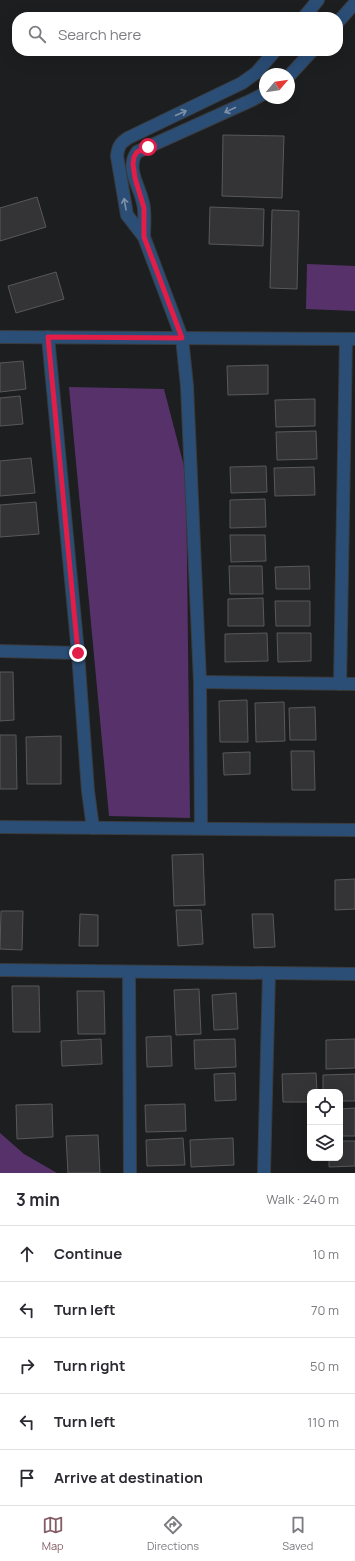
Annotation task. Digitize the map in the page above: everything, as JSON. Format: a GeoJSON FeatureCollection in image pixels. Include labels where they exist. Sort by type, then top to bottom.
{"type":"FeatureCollection","features":[{"type":"Feature","properties":{"kind":"street"},"geometry":{"type":"LineString","coordinates":[[308,12],[318,0]]}},
{"type":"Feature","properties":{"kind":"street"},"geometry":{"type":"LineString","coordinates":[[343,16],[355,3]]}},
{"type":"Feature","properties":{"kind":"street"},"geometry":{"type":"LineString","coordinates":[[201,828],[200,682],[188,394],[182,338],[144,237],[127,215],[117,156],[118,147],[122,142],[163,120],[222,94],[250,78],[270,56]]}},
{"type":"Feature","properties":{"kind":"street"},"geometry":{"type":"LineString","coordinates":[[295,69],[307,56]]}},
{"type":"Feature","properties":{"kind":"street"},"geometry":{"type":"LineString","coordinates":[[144,237],[144,208],[133,170],[134,157],[137,152],[259,96]]}},
{"type":"Feature","properties":{"kind":"street"},"geometry":{"type":"LineString","coordinates":[[0,337],[351,339],[340,684]]}},
{"type":"Feature","properties":{"kind":"street"},"geometry":{"type":"LineString","coordinates":[[48,337],[78,653],[88,792],[93,828]]}},
{"type":"Feature","properties":{"kind":"street"},"geometry":{"type":"LineString","coordinates":[[0,652],[78,653]]}},
{"type":"Feature","properties":{"kind":"street"},"geometry":{"type":"LineString","coordinates":[[200,682],[355,684]]}},
{"type":"Feature","properties":{"kind":"street"},"geometry":{"type":"LineString","coordinates":[[0,827],[355,830]]}},
{"type":"Feature","properties":{"kind":"street"},"geometry":{"type":"LineString","coordinates":[[0,970],[355,974]]}},
{"type":"Feature","properties":{"kind":"street"},"geometry":{"type":"LineString","coordinates":[[129,972],[130,1173]]}},
{"type":"Feature","properties":{"kind":"street"},"geometry":{"type":"LineString","coordinates":[[264,1173],[269,973]]}},
{"type":"Feature","properties":{"kind":"shaded area"},"geometry":{"type":"Polygon","coordinates":[[[307,264],[355,266],[355,311],[306,309],[307,264]]]}},
{"type":"Feature","properties":{"kind":"shaded area"},"geometry":{"type":"Polygon","coordinates":[[[69,387],[164,389],[186,474],[190,818],[109,816],[69,387]]]}},
{"type":"Feature","properties":{"kind":"shaded area"},"geometry":{"type":"Polygon","coordinates":[[[0,1133],[24,1154],[57,1173],[0,1173],[0,1133]]]}},
{"type":"Feature","properties":{"kind":"building"},"geometry":{"type":"Polygon","coordinates":[[[223,135],[284,136],[282,198],[222,196],[223,135]]]}},
{"type":"Feature","properties":{"kind":"building"},"geometry":{"type":"Polygon","coordinates":[[[37,197],[46,227],[0,241],[0,208],[37,197]]]}},
{"type":"Feature","properties":{"kind":"building"},"geometry":{"type":"Polygon","coordinates":[[[210,207],[264,209],[263,246],[209,244],[210,207]]]}},
{"type":"Feature","properties":{"kind":"building"},"geometry":{"type":"Polygon","coordinates":[[[272,210],[299,211],[297,289],[270,288],[272,210]]]}},
{"type":"Feature","properties":{"kind":"building"},"geometry":{"type":"Polygon","coordinates":[[[56,272],[64,299],[16,313],[8,286],[56,272]]]}},
{"type":"Feature","properties":{"kind":"building"},"geometry":{"type":"Polygon","coordinates":[[[23,361],[26,389],[0,392],[0,363],[23,361]]]}},
{"type":"Feature","properties":{"kind":"building"},"geometry":{"type":"Polygon","coordinates":[[[268,365],[268,394],[228,395],[227,366],[268,365]]]}},
{"type":"Feature","properties":{"kind":"building"},"geometry":{"type":"Polygon","coordinates":[[[20,396],[23,424],[0,426],[0,398],[20,396]]]}},
{"type":"Feature","properties":{"kind":"building"},"geometry":{"type":"Polygon","coordinates":[[[315,399],[315,426],[276,427],[275,400],[315,399]]]}},
{"type":"Feature","properties":{"kind":"building"},"geometry":{"type":"Polygon","coordinates":[[[316,431],[317,459],[277,460],[276,432],[316,431]]]}},
{"type":"Feature","properties":{"kind":"building"},"geometry":{"type":"Polygon","coordinates":[[[31,458],[35,493],[0,496],[0,461],[31,458]]]}},
{"type":"Feature","properties":{"kind":"building"},"geometry":{"type":"Polygon","coordinates":[[[266,466],[267,492],[231,493],[230,467],[266,466]]]}},
{"type":"Feature","properties":{"kind":"building"},"geometry":{"type":"Polygon","coordinates":[[[314,467],[315,495],[275,496],[274,468],[314,467]]]}},
{"type":"Feature","properties":{"kind":"building"},"geometry":{"type":"Polygon","coordinates":[[[265,499],[266,527],[230,528],[230,500],[265,499]]]}},
{"type":"Feature","properties":{"kind":"building"},"geometry":{"type":"Polygon","coordinates":[[[36,502],[39,534],[0,537],[0,505],[36,502]]]}},
{"type":"Feature","properties":{"kind":"building"},"geometry":{"type":"Polygon","coordinates":[[[230,535],[265,535],[266,561],[231,562],[230,535]]]}},
{"type":"Feature","properties":{"kind":"building"},"geometry":{"type":"Polygon","coordinates":[[[229,566],[262,566],[263,594],[230,594],[229,566]]]}},
{"type":"Feature","properties":{"kind":"building"},"geometry":{"type":"Polygon","coordinates":[[[309,566],[310,589],[276,589],[275,567],[309,566]]]}},
{"type":"Feature","properties":{"kind":"building"},"geometry":{"type":"Polygon","coordinates":[[[263,598],[264,626],[228,626],[228,599],[263,598]]]}},
{"type":"Feature","properties":{"kind":"building"},"geometry":{"type":"Polygon","coordinates":[[[275,601],[310,601],[310,626],[276,626],[275,601]]]}},
{"type":"Feature","properties":{"kind":"building"},"geometry":{"type":"Polygon","coordinates":[[[267,633],[268,661],[225,662],[225,634],[267,633]]]}},
{"type":"Feature","properties":{"kind":"building"},"geometry":{"type":"Polygon","coordinates":[[[277,633],[311,633],[311,661],[278,662],[277,633]]]}},
{"type":"Feature","properties":{"kind":"building"},"geometry":{"type":"Polygon","coordinates":[[[0,672],[13,672],[14,720],[0,721],[0,672]]]}},
{"type":"Feature","properties":{"kind":"building"},"geometry":{"type":"Polygon","coordinates":[[[247,700],[248,742],[220,742],[219,701],[247,700]]]}},
{"type":"Feature","properties":{"kind":"building"},"geometry":{"type":"Polygon","coordinates":[[[284,702],[285,741],[256,742],[255,703],[284,702]]]}},
{"type":"Feature","properties":{"kind":"building"},"geometry":{"type":"Polygon","coordinates":[[[315,707],[316,740],[290,740],[289,708],[315,707]]]}},
{"type":"Feature","properties":{"kind":"building"},"geometry":{"type":"Polygon","coordinates":[[[0,735],[16,735],[17,789],[0,789],[0,735]]]}},
{"type":"Feature","properties":{"kind":"building"},"geometry":{"type":"Polygon","coordinates":[[[61,736],[61,784],[27,784],[26,737],[61,736]]]}},
{"type":"Feature","properties":{"kind":"building"},"geometry":{"type":"Polygon","coordinates":[[[291,751],[314,751],[315,790],[292,790],[291,751]]]}},
{"type":"Feature","properties":{"kind":"building"},"geometry":{"type":"Polygon","coordinates":[[[250,752],[250,774],[224,775],[223,753],[250,752]]]}},
{"type":"Feature","properties":{"kind":"building"},"geometry":{"type":"Polygon","coordinates":[[[203,854],[205,905],[174,906],[172,855],[203,854]]]}},
{"type":"Feature","properties":{"kind":"building"},"geometry":{"type":"Polygon","coordinates":[[[355,879],[355,909],[335,910],[335,880],[355,879]]]}},
{"type":"Feature","properties":{"kind":"building"},"geometry":{"type":"Polygon","coordinates":[[[176,910],[201,910],[203,944],[178,946],[176,910]]]}},
{"type":"Feature","properties":{"kind":"building"},"geometry":{"type":"Polygon","coordinates":[[[1,911],[23,911],[22,950],[0,949],[1,911]]]}},
{"type":"Feature","properties":{"kind":"building"},"geometry":{"type":"Polygon","coordinates":[[[80,914],[98,915],[98,946],[79,946],[80,914]]]}},
{"type":"Feature","properties":{"kind":"building"},"geometry":{"type":"Polygon","coordinates":[[[252,914],[273,914],[275,947],[254,948],[252,914]]]}},
{"type":"Feature","properties":{"kind":"building"},"geometry":{"type":"Polygon","coordinates":[[[12,986],[39,986],[40,1032],[13,1032],[12,986]]]}},
{"type":"Feature","properties":{"kind":"building"},"geometry":{"type":"Polygon","coordinates":[[[199,989],[201,1034],[176,1035],[174,990],[199,989]]]}},
{"type":"Feature","properties":{"kind":"building"},"geometry":{"type":"Polygon","coordinates":[[[77,991],[104,991],[105,1034],[78,1034],[77,991]]]}},
{"type":"Feature","properties":{"kind":"building"},"geometry":{"type":"Polygon","coordinates":[[[236,993],[238,1029],[214,1030],[212,995],[236,993]]]}},
{"type":"Feature","properties":{"kind":"building"},"geometry":{"type":"Polygon","coordinates":[[[171,1036],[172,1066],[147,1067],[146,1037],[171,1036]]]}},
{"type":"Feature","properties":{"kind":"building"},"geometry":{"type":"Polygon","coordinates":[[[101,1039],[102,1064],[62,1066],[61,1041],[101,1039]]]}},
{"type":"Feature","properties":{"kind":"building"},"geometry":{"type":"Polygon","coordinates":[[[235,1039],[236,1067],[195,1069],[194,1040],[235,1039]]]}},
{"type":"Feature","properties":{"kind":"building"},"geometry":{"type":"Polygon","coordinates":[[[355,1039],[355,1068],[326,1069],[326,1040],[355,1039]]]}},
{"type":"Feature","properties":{"kind":"building"},"geometry":{"type":"Polygon","coordinates":[[[235,1073],[236,1100],[215,1101],[214,1074],[235,1073]]]}},
{"type":"Feature","properties":{"kind":"building"},"geometry":{"type":"Polygon","coordinates":[[[316,1073],[317,1089],[307,1089],[307,1102],[283,1102],[282,1074],[316,1073]]]}},
{"type":"Feature","properties":{"kind":"building"},"geometry":{"type":"Polygon","coordinates":[[[355,1074],[355,1101],[343,1101],[343,1089],[323,1089],[323,1075],[355,1074]]]}},
{"type":"Feature","properties":{"kind":"building"},"geometry":{"type":"Polygon","coordinates":[[[52,1104],[53,1137],[17,1139],[16,1105],[52,1104]]]}},
{"type":"Feature","properties":{"kind":"building"},"geometry":{"type":"Polygon","coordinates":[[[185,1104],[186,1131],[146,1132],[145,1105],[185,1104]]]}},
{"type":"Feature","properties":{"kind":"building"},"geometry":{"type":"Polygon","coordinates":[[[355,1108],[355,1136],[343,1136],[343,1109],[355,1108]]]}},
{"type":"Feature","properties":{"kind":"building"},"geometry":{"type":"Polygon","coordinates":[[[98,1135],[100,1173],[68,1173],[66,1136],[98,1135]]]}},
{"type":"Feature","properties":{"kind":"building"},"geometry":{"type":"Polygon","coordinates":[[[183,1138],[185,1165],[147,1166],[146,1140],[183,1138]]]}},
{"type":"Feature","properties":{"kind":"building"},"geometry":{"type":"Polygon","coordinates":[[[233,1138],[234,1165],[191,1167],[190,1140],[233,1138]]]}},
{"type":"Feature","properties":{"kind":"building"},"geometry":{"type":"Polygon","coordinates":[[[343,1141],[355,1141],[355,1166],[329,1167],[329,1161],[343,1161],[343,1141]]]}},
{"type":"Feature","properties":{"kind":"route"},"geometry":{"type":"LineString","coordinates":[[78,653],[48,337],[182,338],[144,237],[144,208],[133,170],[133,164],[134,157],[137,152],[148,147]]}}]}
